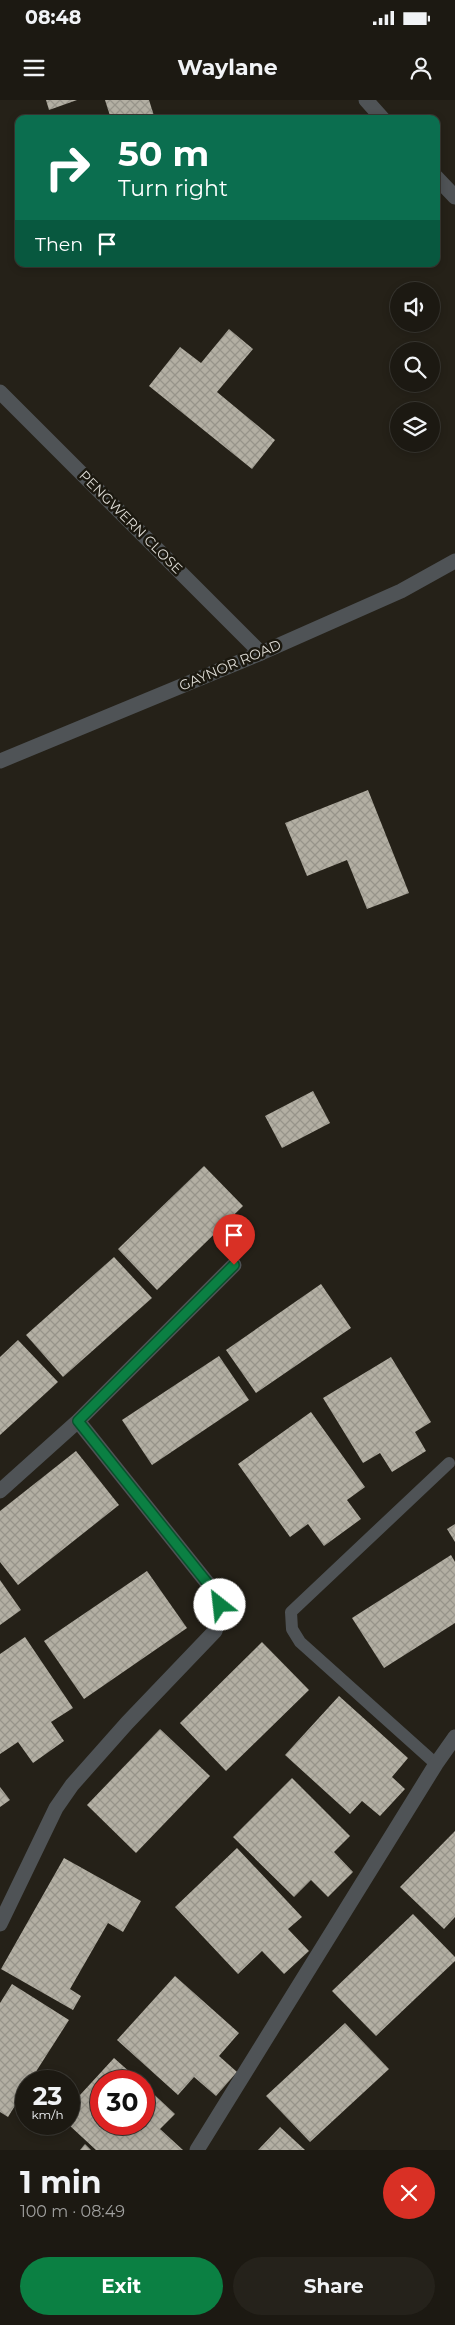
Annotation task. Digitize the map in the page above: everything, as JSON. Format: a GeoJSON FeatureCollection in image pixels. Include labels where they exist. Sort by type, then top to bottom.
{"type":"FeatureCollection","features":[{"type":"Feature","properties":{"kind":"street"},"geometry":{"type":"LineString","coordinates":[[366,100],[379,115]]}},
{"type":"Feature","properties":{"kind":"street"},"geometry":{"type":"LineString","coordinates":[[440,181],[455,197]]}},
{"type":"Feature","properties":{"kind":"street","name":"PENGWERN CLOSE"},"geometry":{"type":"LineString","coordinates":[[0,392],[262,653]]}},
{"type":"Feature","properties":{"kind":"street","name":"GAYNOR ROAD"},"geometry":{"type":"LineString","coordinates":[[0,761],[262,653],[401,591],[455,561]]}},
{"type":"Feature","properties":{"kind":"street"},"geometry":{"type":"LineString","coordinates":[[0,1490],[78,1421],[234,1265]]}},
{"type":"Feature","properties":{"kind":"street"},"geometry":{"type":"LineString","coordinates":[[0,1924],[56,1808],[72,1785],[127,1723],[215,1631],[220,1618],[217,1595],[78,1421]]}},
{"type":"Feature","properties":{"kind":"street"},"geometry":{"type":"LineString","coordinates":[[196,2150],[436,1764],[455,1737]]}},
{"type":"Feature","properties":{"kind":"lane"},"geometry":{"type":"LineString","coordinates":[[436,1764],[300,1642],[292,1629],[290,1612],[449,1463]]}},
{"type":"Feature","properties":{"kind":"building"},"geometry":{"type":"Polygon","coordinates":[[[46,100],[77,100],[49,110],[46,100]]]}},
{"type":"Feature","properties":{"kind":"building"},"geometry":{"type":"Polygon","coordinates":[[[105,100],[149,100],[154,115],[110,115],[105,100]]]}},
{"type":"Feature","properties":{"kind":"building"},"geometry":{"type":"Polygon","coordinates":[[[229,329],[253,349],[217,392],[275,440],[252,469],[149,386],[180,347],[201,363],[229,329]]]}},
{"type":"Feature","properties":{"kind":"building"},"geometry":{"type":"Polygon","coordinates":[[[368,790],[409,893],[367,909],[347,860],[307,876],[285,823],[368,790]]]}},
{"type":"Feature","properties":{"kind":"building"},"geometry":{"type":"Polygon","coordinates":[[[313,1091],[330,1123],[282,1148],[265,1116],[313,1091]]]}},
{"type":"Feature","properties":{"kind":"building"},"geometry":{"type":"Polygon","coordinates":[[[204,1166],[243,1206],[157,1290],[118,1249],[204,1166]]]}},
{"type":"Feature","properties":{"kind":"building"},"geometry":{"type":"Polygon","coordinates":[[[114,1257],[152,1298],[63,1377],[26,1335],[114,1257]]]}},
{"type":"Feature","properties":{"kind":"building"},"geometry":{"type":"Polygon","coordinates":[[[321,1284],[351,1328],[256,1393],[226,1350],[321,1284]]]}},
{"type":"Feature","properties":{"kind":"building"},"geometry":{"type":"Polygon","coordinates":[[[18,1340],[58,1382],[0,1435],[0,1357],[18,1340]]]}},
{"type":"Feature","properties":{"kind":"building"},"geometry":{"type":"Polygon","coordinates":[[[219,1356],[249,1400],[152,1465],[122,1420],[219,1356]]]}},
{"type":"Feature","properties":{"kind":"building"},"geometry":{"type":"Polygon","coordinates":[[[391,1357],[431,1422],[415,1432],[426,1451],[392,1472],[380,1453],[363,1463],[323,1398],[391,1357]]]}},
{"type":"Feature","properties":{"kind":"building"},"geometry":{"type":"Polygon","coordinates":[[[311,1412],[365,1487],[347,1500],[361,1519],[324,1546],[308,1524],[290,1537],[238,1464],[311,1412]]]}},
{"type":"Feature","properties":{"kind":"building"},"geometry":{"type":"Polygon","coordinates":[[[76,1451],[119,1505],[18,1585],[0,1562],[0,1511],[76,1451]]]}},
{"type":"Feature","properties":{"kind":"building"},"geometry":{"type":"Polygon","coordinates":[[[455,1524],[455,1542],[447,1529],[455,1524]]]}},
{"type":"Feature","properties":{"kind":"building"},"geometry":{"type":"Polygon","coordinates":[[[451,1555],[455,1562],[455,1623],[384,1668],[352,1618],[451,1555]]]}},
{"type":"Feature","properties":{"kind":"building"},"geometry":{"type":"Polygon","coordinates":[[[147,1571],[187,1628],[84,1699],[44,1641],[147,1571]]]}},
{"type":"Feature","properties":{"kind":"building"},"geometry":{"type":"Polygon","coordinates":[[[0,1580],[21,1610],[0,1625],[0,1580]]]}},
{"type":"Feature","properties":{"kind":"building"},"geometry":{"type":"Polygon","coordinates":[[[25,1637],[73,1708],[51,1722],[64,1741],[33,1763],[18,1742],[0,1754],[0,1654],[25,1637]]]}},
{"type":"Feature","properties":{"kind":"building"},"geometry":{"type":"Polygon","coordinates":[[[262,1642],[309,1690],[226,1771],[180,1723],[262,1642]]]}},
{"type":"Feature","properties":{"kind":"building"},"geometry":{"type":"Polygon","coordinates":[[[339,1696],[408,1758],[392,1777],[405,1789],[380,1816],[362,1801],[350,1814],[285,1755],[339,1696]]]}},
{"type":"Feature","properties":{"kind":"building"},"geometry":{"type":"Polygon","coordinates":[[[160,1729],[210,1776],[136,1853],[87,1805],[160,1729]]]}},
{"type":"Feature","properties":{"kind":"building"},"geometry":{"type":"Polygon","coordinates":[[[292,1778],[350,1836],[334,1852],[353,1872],[328,1897],[311,1880],[294,1897],[233,1837],[292,1778]]]}},
{"type":"Feature","properties":{"kind":"building"},"geometry":{"type":"Polygon","coordinates":[[[0,1787],[10,1800],[0,1807],[0,1787]]]}},
{"type":"Feature","properties":{"kind":"building"},"geometry":{"type":"Polygon","coordinates":[[[455,1831],[455,1917],[444,1929],[400,1887],[455,1831]]]}},
{"type":"Feature","properties":{"kind":"building"},"geometry":{"type":"Polygon","coordinates":[[[237,1848],[302,1917],[288,1929],[309,1951],[284,1974],[262,1951],[238,1974],[175,1907],[237,1848]]]}},
{"type":"Feature","properties":{"kind":"building"},"geometry":{"type":"Polygon","coordinates":[[[64,1858],[141,1901],[123,1932],[108,1923],[70,1989],[81,1996],[73,2010],[1,1969],[64,1858]]]}},
{"type":"Feature","properties":{"kind":"building"},"geometry":{"type":"Polygon","coordinates":[[[413,1914],[455,1957],[455,1961],[376,2036],[332,1991],[413,1914]]]}},
{"type":"Feature","properties":{"kind":"building"},"geometry":{"type":"Polygon","coordinates":[[[175,1976],[239,2033],[219,2056],[237,2072],[216,2096],[194,2077],[178,2095],[155,2074],[155,2070],[150,2070],[117,2040],[175,1976]]]}},
{"type":"Feature","properties":{"kind":"building"},"geometry":{"type":"Polygon","coordinates":[[[12,1984],[69,2020],[37,2070],[15,2070],[15,2106],[8,2117],[0,2112],[0,2003],[12,1984]]]}},
{"type":"Feature","properties":{"kind":"building"},"geometry":{"type":"Polygon","coordinates":[[[345,2023],[389,2069],[310,2142],[266,2096],[345,2023]]]}},
{"type":"Feature","properties":{"kind":"building"},"geometry":{"type":"Polygon","coordinates":[[[114,2058],[128,2070],[103,2070],[114,2058]]]}},
{"type":"Feature","properties":{"kind":"building"},"geometry":{"type":"Polygon","coordinates":[[[90,2084],[90,2135],[155,2135],[155,2095],[175,2114],[160,2129],[183,2150],[96,2150],[80,2135],[80,2095],[90,2084]]]}},
{"type":"Feature","properties":{"kind":"building"},"geometry":{"type":"Polygon","coordinates":[[[280,2127],[305,2150],[258,2150],[280,2127]]]}},
{"type":"Feature","properties":{"kind":"building"},"geometry":{"type":"Polygon","coordinates":[[[85,2144],[91,2150],[80,2150],[85,2144]]]}},
{"type":"Feature","properties":{"kind":"route"},"geometry":{"type":"LineString","coordinates":[[220,1605],[217,1595],[78,1421],[234,1265]]}}]}
